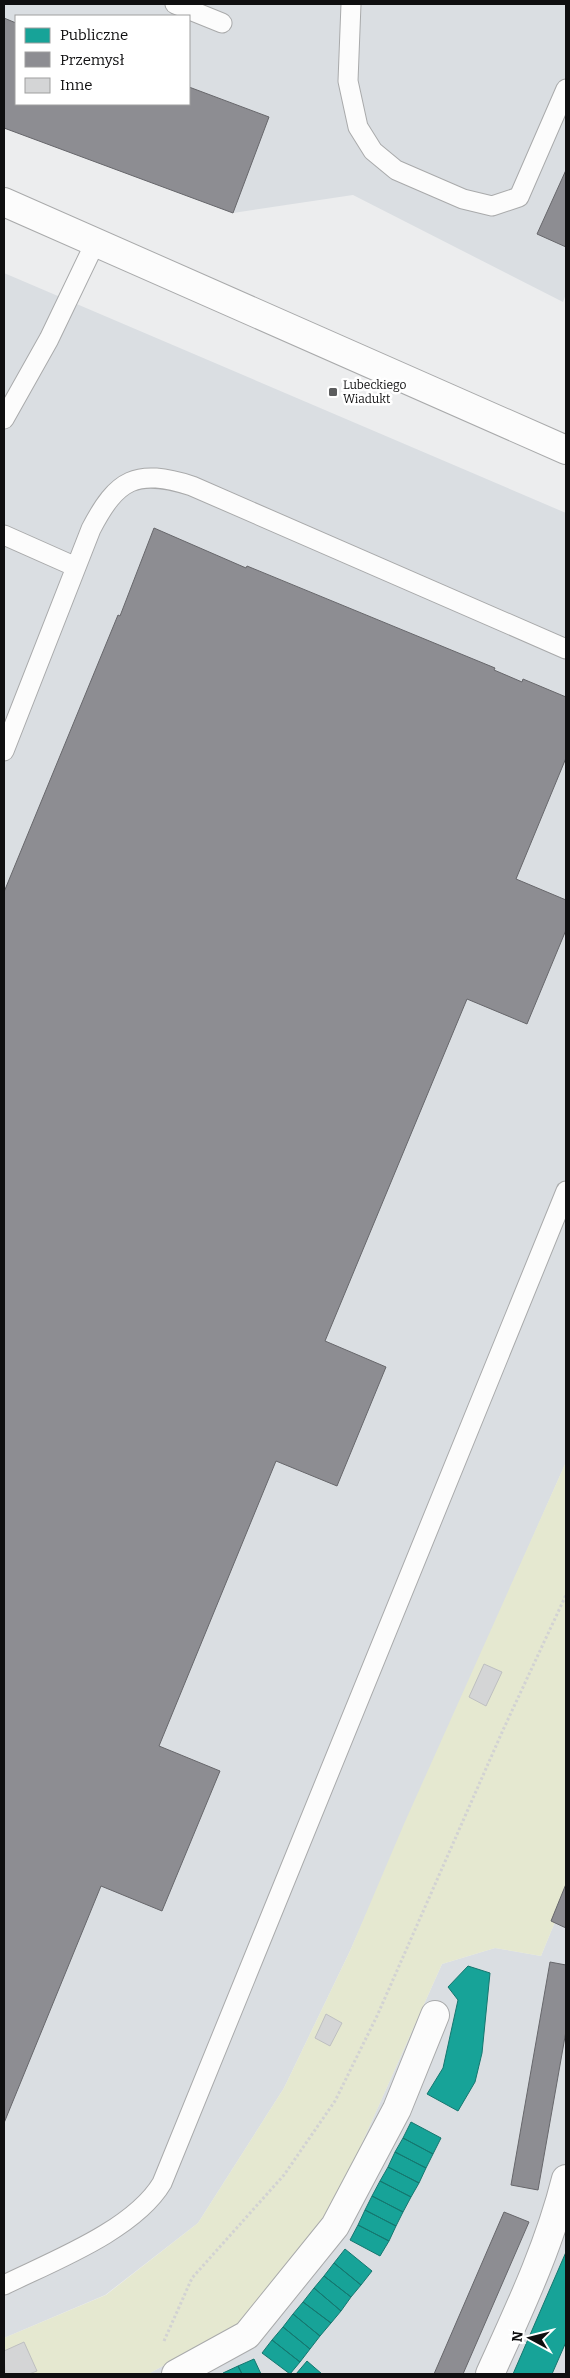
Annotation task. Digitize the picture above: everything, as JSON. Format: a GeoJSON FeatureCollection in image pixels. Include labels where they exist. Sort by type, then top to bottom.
{"type":"FeatureCollection","features":[{"type":"Feature","properties":{"kind":"street"},"geometry":{"type":"LineString","coordinates":[[4,202],[566,450]]}},
{"type":"Feature","properties":{"kind":"street"},"geometry":{"type":"LineString","coordinates":[[176,2374],[247,2335],[335,2226],[397,2109],[436,2015]]}},
{"type":"Feature","properties":{"kind":"street"},"geometry":{"type":"LineString","coordinates":[[490,2374],[534,2276],[557,2213],[566,2179]]}},
{"type":"Feature","properties":{"kind":"lane"},"geometry":{"type":"LineString","coordinates":[[175,4],[222,23]]}},
{"type":"Feature","properties":{"kind":"lane"},"geometry":{"type":"LineString","coordinates":[[351,4],[348,81],[358,127],[373,151],[396,170],[463,199],[492,206],[519,197],[566,89]]}},
{"type":"Feature","properties":{"kind":"lane"},"geometry":{"type":"LineString","coordinates":[[4,419],[50,339],[96,241]]}},
{"type":"Feature","properties":{"kind":"lane"},"geometry":{"type":"LineString","coordinates":[[4,751],[90,529],[103,505],[115,491],[129,482],[142,478],[160,478],[192,486],[566,649]]}},
{"type":"Feature","properties":{"kind":"lane"},"geometry":{"type":"LineString","coordinates":[[4,535],[76,567]]}},
{"type":"Feature","properties":{"kind":"lane"},"geometry":{"type":"LineString","coordinates":[[4,2285],[129,2219],[153,2197],[162,2183],[566,1191]]}},
{"type":"Feature","properties":{"kind":"path"},"geometry":{"type":"LineString","coordinates":[[164,2342],[192,2278],[284,2175],[335,2101],[377,2016],[499,1739],[566,1595]]}},
{"type":"Feature","properties":{"kind":"shaded area"},"geometry":{"type":"Polygon","coordinates":[[[4,4],[566,4],[566,294],[563,302],[353,195],[233,213],[4,128],[4,4]]]}},
{"type":"Feature","properties":{"kind":"shaded area"},"geometry":{"type":"Polygon","coordinates":[[[4,273],[566,513],[566,1462],[350,1951],[284,2088],[198,2223],[105,2295],[4,2338],[4,273]]]}},
{"type":"Feature","properties":{"kind":"shaded area"},"geometry":{"type":"Polygon","coordinates":[[[566,1895],[566,2374],[148,2374],[240,2325],[329,2217],[442,1964],[495,1948],[541,1956],[566,1895]]]}},
{"type":"Feature","properties":{"kind":"green space"},"geometry":{"type":"Polygon","coordinates":[[[566,1462],[566,1895],[541,1956],[495,1948],[442,1964],[329,2217],[240,2325],[148,2374],[4,2374],[4,2338],[106,2295],[198,2223],[284,2088],[350,1951],[404,1824],[566,1462]]]}},
{"type":"Feature","properties":{"kind":"building: Publiczne"},"geometry":{"type":"Polygon","coordinates":[[[468,1966],[490,1973],[482,2053],[475,2082],[458,2111],[427,2094],[443,2068],[458,2000],[448,1987],[468,1966]]]}},
{"type":"Feature","properties":{"kind":"building: Publiczne"},"geometry":{"type":"Polygon","coordinates":[[[411,2122],[441,2138],[433,2154],[403,2138],[411,2122]]]}},
{"type":"Feature","properties":{"kind":"building: Publiczne"},"geometry":{"type":"Polygon","coordinates":[[[403,2138],[433,2154],[426,2168],[395,2152],[403,2138]]]}},
{"type":"Feature","properties":{"kind":"building: Publiczne"},"geometry":{"type":"Polygon","coordinates":[[[395,2152],[426,2168],[419,2183],[388,2167],[395,2152]]]}},
{"type":"Feature","properties":{"kind":"building: Publiczne"},"geometry":{"type":"Polygon","coordinates":[[[388,2167],[419,2183],[411,2197],[380,2181],[388,2167]]]}},
{"type":"Feature","properties":{"kind":"building: Publiczne"},"geometry":{"type":"Polygon","coordinates":[[[380,2181],[411,2197],[403,2212],[372,2196],[380,2181]]]}},
{"type":"Feature","properties":{"kind":"building: Publiczne"},"geometry":{"type":"Polygon","coordinates":[[[372,2196],[403,2212],[396,2226],[365,2210],[372,2196]]]}},
{"type":"Feature","properties":{"kind":"building: Publiczne"},"geometry":{"type":"Polygon","coordinates":[[[365,2210],[396,2226],[389,2241],[358,2225],[365,2210]]]}},
{"type":"Feature","properties":{"kind":"building: Publiczne"},"geometry":{"type":"Polygon","coordinates":[[[358,2225],[389,2241],[380,2256],[350,2240],[358,2225]]]}},
{"type":"Feature","properties":{"kind":"building: Publiczne"},"geometry":{"type":"Polygon","coordinates":[[[345,2249],[372,2271],[361,2285],[334,2263],[345,2249]]]}},
{"type":"Feature","properties":{"kind":"building: Publiczne"},"geometry":{"type":"Polygon","coordinates":[[[566,2252],[566,2342],[552,2374],[513,2374],[566,2252]]]}},
{"type":"Feature","properties":{"kind":"building: Publiczne"},"geometry":{"type":"Polygon","coordinates":[[[334,2263],[361,2285],[351,2297],[324,2276],[334,2263]]]}},
{"type":"Feature","properties":{"kind":"building: Publiczne"},"geometry":{"type":"Polygon","coordinates":[[[324,2276],[351,2297],[341,2311],[314,2288],[324,2276]]]}},
{"type":"Feature","properties":{"kind":"building: Publiczne"},"geometry":{"type":"Polygon","coordinates":[[[314,2288],[341,2311],[331,2323],[303,2302],[314,2288]]]}},
{"type":"Feature","properties":{"kind":"building: Publiczne"},"geometry":{"type":"Polygon","coordinates":[[[303,2302],[331,2323],[320,2336],[293,2314],[303,2302]]]}},
{"type":"Feature","properties":{"kind":"building: Publiczne"},"geometry":{"type":"Polygon","coordinates":[[[293,2314],[320,2336],[310,2349],[283,2327],[293,2314]]]}},
{"type":"Feature","properties":{"kind":"building: Publiczne"},"geometry":{"type":"Polygon","coordinates":[[[283,2327],[310,2349],[300,2362],[272,2340],[283,2327]]]}},
{"type":"Feature","properties":{"kind":"building: Publiczne"},"geometry":{"type":"Polygon","coordinates":[[[272,2340],[300,2362],[290,2374],[262,2353],[272,2340]]]}},
{"type":"Feature","properties":{"kind":"building: Publiczne"},"geometry":{"type":"Polygon","coordinates":[[[254,2359],[261,2374],[242,2374],[238,2366],[254,2359]]]}},
{"type":"Feature","properties":{"kind":"building: Publiczne"},"geometry":{"type":"Polygon","coordinates":[[[307,2361],[322,2374],[296,2374],[307,2361]]]}},
{"type":"Feature","properties":{"kind":"building: Publiczne"},"geometry":{"type":"Polygon","coordinates":[[[238,2366],[242,2374],[223,2373],[238,2366]]]}},
{"type":"Feature","properties":{"kind":"building: Przemysł"},"geometry":{"type":"Polygon","coordinates":[[[4,18],[15,23],[15,105],[190,105],[190,87],[269,117],[233,213],[4,128],[4,18]]]}},
{"type":"Feature","properties":{"kind":"building: Przemysł"},"geometry":{"type":"Polygon","coordinates":[[[566,170],[566,247],[537,234],[566,170]]]}},
{"type":"Feature","properties":{"kind":"building: Przemysł"},"geometry":{"type":"Polygon","coordinates":[[[154,528],[246,568],[247,566],[495,668],[494,670],[522,682],[523,679],[566,697],[566,758],[516,879],[566,900],[566,930],[527,1024],[467,999],[325,1341],[386,1367],[337,1486],[276,1461],[159,1746],[220,1771],[162,1911],[101,1886],[4,2123],[4,892],[118,615],[120,616],[154,528]]]}},
{"type":"Feature","properties":{"kind":"building: Przemysł"},"geometry":{"type":"Polygon","coordinates":[[[566,1884],[566,1928],[551,1921],[566,1884]]]}},
{"type":"Feature","properties":{"kind":"building: Przemysł"},"geometry":{"type":"Polygon","coordinates":[[[550,1962],[566,1965],[566,2031],[538,2190],[511,2185],[550,1962]]]}},
{"type":"Feature","properties":{"kind":"building: Przemysł"},"geometry":{"type":"Polygon","coordinates":[[[504,2212],[529,2222],[463,2374],[434,2374],[504,2212]]]}},
{"type":"Feature","properties":{"kind":"building: Inne"},"geometry":{"type":"Polygon","coordinates":[[[484,1664],[502,1672],[486,1706],[469,1697],[484,1664]]]}},
{"type":"Feature","properties":{"kind":"building: Inne"},"geometry":{"type":"Polygon","coordinates":[[[326,2014],[342,2023],[330,2046],[315,2038],[326,2014]]]}},
{"type":"Feature","properties":{"kind":"building: Inne"},"geometry":{"type":"Polygon","coordinates":[[[24,2342],[37,2371],[29,2374],[5,2374],[4,2351],[24,2342]]]}},
{"type":"Feature","properties":{"kind":"place","name":"Lubeckiego Wiadukt"},"geometry":{"type":"Point","coordinates":[333,392]}}]}
